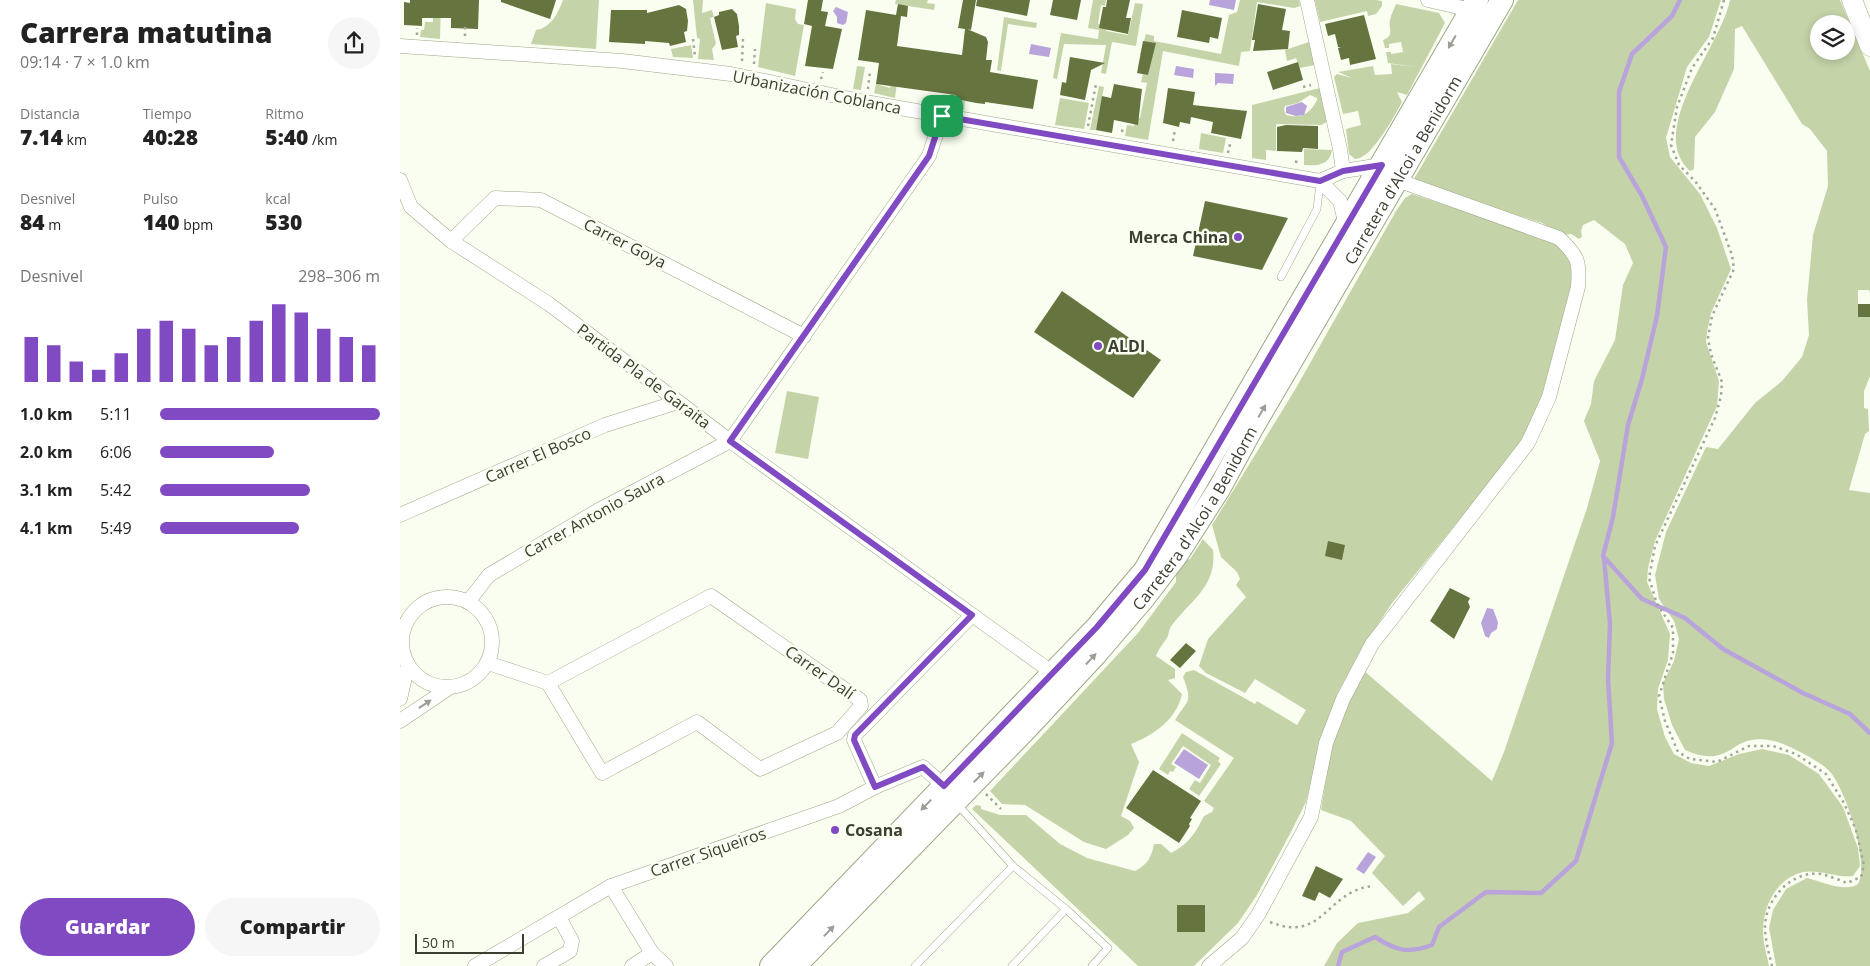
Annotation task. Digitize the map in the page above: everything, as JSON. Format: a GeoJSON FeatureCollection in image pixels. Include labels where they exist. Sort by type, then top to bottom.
{"type":"FeatureCollection","features":[{"type":"Feature","properties":{"kind":"main road","name":"Carretera d'Alcoi a Benidorm"},"geometry":{"type":"LineString","coordinates":[[795,966],[950,794],[1053,673],[1097,627],[1145,570],[1346,226],[1389,172],[1502,0]]}},
{"type":"Feature","properties":{"kind":"main road"},"geometry":{"type":"LineString","coordinates":[[1852,0],[1870,46]]}},
{"type":"Feature","properties":{"kind":"main road","name":"Carretera d'Alcoi a Benidorm"},"geometry":{"type":"LineString","coordinates":[[771,966],[1095,655],[1176,556],[1219,489],[1251,430],[1389,172],[1474,5]]}},
{"type":"Feature","properties":{"kind":"street"},"geometry":{"type":"LineString","coordinates":[[1307,0],[1340,149],[1343,171]]}},
{"type":"Feature","properties":{"kind":"street"},"geometry":{"type":"LineString","coordinates":[[1428,0],[1474,5]]}},
{"type":"Feature","properties":{"kind":"street","name":"Urbanización Coblanca"},"geometry":{"type":"LineString","coordinates":[[400,45],[631,62],[741,76],[862,102],[1320,181]]}},
{"type":"Feature","properties":{"kind":"street"},"geometry":{"type":"LineString","coordinates":[[730,441],[929,156],[942,116]]}},
{"type":"Feature","properties":{"kind":"street"},"geometry":{"type":"LineString","coordinates":[[1209,966],[1242,938],[1258,915],[1311,817],[1326,743],[1343,699],[1372,644],[1528,443],[1548,397],[1578,287],[1579,268],[1577,259],[1559,238],[1389,172],[1343,171],[1320,181],[1340,201],[1346,226]]}},
{"type":"Feature","properties":{"kind":"street","name":"Partida Pla de Garaita"},"geometry":{"type":"LineString","coordinates":[[400,180],[412,207],[451,241],[549,304],[730,441],[1053,673]]}},
{"type":"Feature","properties":{"kind":"street","name":"Carrer Goya"},"geometry":{"type":"LineString","coordinates":[[451,241],[494,198],[541,200],[804,336]]}},
{"type":"Feature","properties":{"kind":"street","name":"Carrer El Bosco"},"geometry":{"type":"LineString","coordinates":[[400,515],[605,425],[678,402]]}},
{"type":"Feature","properties":{"kind":"street","name":"Carrer Antonio Saura"},"geometry":{"type":"LineString","coordinates":[[468,602],[489,575],[597,511],[730,441]]}},
{"type":"Feature","properties":{"kind":"street","name":"Carrer Dalí"},"geometry":{"type":"LineString","coordinates":[[711,596],[860,700],[861,706],[837,733],[760,769],[697,722],[602,773],[548,683],[711,596]]}},
{"type":"Feature","properties":{"kind":"street"},"geometry":{"type":"LineString","coordinates":[[400,721],[449,688],[465,684],[478,676],[488,663],[493,640],[489,625],[481,612],[468,602],[445,597],[430,600],[419,607],[408,618],[402,638],[403,654],[416,675],[429,684],[449,688]]}},
{"type":"Feature","properties":{"kind":"street"},"geometry":{"type":"LineString","coordinates":[[875,787],[854,740],[855,735],[972,615]]}},
{"type":"Feature","properties":{"kind":"street"},"geometry":{"type":"LineString","coordinates":[[488,663],[548,683]]}},
{"type":"Feature","properties":{"kind":"street"},"geometry":{"type":"LineString","coordinates":[[400,699],[408,664]]}},
{"type":"Feature","properties":{"kind":"street","name":"Carrer Siqueiros"},"geometry":{"type":"LineString","coordinates":[[475,966],[611,886],[840,806],[875,787],[923,767],[950,794]]}},
{"type":"Feature","properties":{"kind":"street"},"geometry":{"type":"LineString","coordinates":[[611,886],[652,953],[666,966]]}},
{"type":"Feature","properties":{"kind":"street"},"geometry":{"type":"LineString","coordinates":[[544,966],[570,952],[572,940],[558,917]]}},
{"type":"Feature","properties":{"kind":"street"},"geometry":{"type":"LineString","coordinates":[[632,966],[652,953]]}},
{"type":"Feature","properties":{"kind":"lane"},"geometry":{"type":"LineString","coordinates":[[1281,278],[1317,209],[1320,181]]}},
{"type":"Feature","properties":{"kind":"lane"},"geometry":{"type":"LineString","coordinates":[[950,794],[1013,866],[1066,909],[1108,948],[1092,966]]}},
{"type":"Feature","properties":{"kind":"lane"},"geometry":{"type":"LineString","coordinates":[[915,966],[1013,866]]}},
{"type":"Feature","properties":{"kind":"lane"},"geometry":{"type":"LineString","coordinates":[[1012,966],[1066,909]]}},
{"type":"Feature","properties":{"kind":"path"},"geometry":{"type":"LineString","coordinates":[[1724,0],[1712,38],[1692,68],[1677,107],[1671,145],[1679,166],[1695,180],[1715,209],[1732,255],[1734,268],[1712,316],[1708,338],[1711,354],[1722,382],[1721,396],[1715,418],[1655,546],[1650,578],[1657,604],[1673,628],[1673,653],[1659,696],[1678,752],[1690,759],[1703,762],[1717,762],[1749,746],[1773,746],[1796,754],[1826,774],[1844,803],[1861,848],[1864,865],[1861,877],[1847,883],[1820,874],[1801,876],[1783,887],[1770,907],[1765,926],[1772,966]]}},
{"type":"Feature","properties":{"kind":"path"},"geometry":{"type":"LineString","coordinates":[[741,76],[743,38]]}},
{"type":"Feature","properties":{"kind":"path"},"geometry":{"type":"LineString","coordinates":[[1085,140],[1096,84]]}},
{"type":"Feature","properties":{"kind":"path"},"geometry":{"type":"LineString","coordinates":[[1258,915],[1279,925],[1291,927],[1308,926],[1348,892],[1373,886]]}},
{"type":"Feature","properties":{"kind":"green space"},"geometry":{"type":"Polygon","coordinates":[[[433,0],[441,0],[440,39],[420,37],[421,30],[424,30],[425,22],[433,22],[433,0]]]}},
{"type":"Feature","properties":{"kind":"green space"},"geometry":{"type":"Polygon","coordinates":[[[563,0],[599,0],[596,49],[531,44],[536,30],[550,23],[563,0]]]}},
{"type":"Feature","properties":{"kind":"green space"},"geometry":{"type":"Polygon","coordinates":[[[693,0],[703,0],[702,13],[712,10],[714,17],[710,18],[716,44],[712,49],[714,60],[698,59],[700,39],[697,38],[693,0]]]}},
{"type":"Feature","properties":{"kind":"green space"},"geometry":{"type":"Polygon","coordinates":[[[896,0],[928,0],[927,3],[935,4],[934,10],[895,4],[896,0]]]}},
{"type":"Feature","properties":{"kind":"green space"},"geometry":{"type":"Polygon","coordinates":[[[1093,0],[1106,0],[1105,6],[1101,5],[1098,24],[1106,26],[1106,31],[1128,35],[1135,3],[1143,4],[1136,46],[1112,42],[1106,74],[1101,73],[1106,45],[1064,44],[1057,79],[1053,78],[1061,33],[1098,39],[1099,30],[1088,28],[1093,0]]]}},
{"type":"Feature","properties":{"kind":"green space"},"geometry":{"type":"Polygon","coordinates":[[[1240,0],[1299,0],[1300,6],[1294,8],[1257,2],[1250,51],[1241,52],[1239,66],[1163,51],[1148,140],[1125,136],[1127,125],[1134,126],[1136,118],[1140,118],[1147,83],[1141,82],[1143,74],[1148,75],[1152,58],[1140,55],[1146,34],[1154,36],[1154,41],[1221,54],[1229,15],[1237,12],[1240,0]]]}},
{"type":"Feature","properties":{"kind":"green space"},"geometry":{"type":"Polygon","coordinates":[[[1315,0],[1376,0],[1382,1],[1382,6],[1376,14],[1368,16],[1367,11],[1320,22],[1315,0]]]}},
{"type":"Feature","properties":{"kind":"green space"},"geometry":{"type":"Polygon","coordinates":[[[1518,0],[1721,0],[1709,37],[1687,67],[1666,138],[1670,157],[1700,194],[1717,228],[1731,269],[1711,313],[1707,332],[1706,342],[1719,381],[1717,406],[1655,541],[1648,568],[1647,582],[1670,634],[1668,660],[1658,689],[1657,709],[1665,737],[1674,754],[1691,763],[1709,766],[1739,754],[1762,749],[1789,755],[1819,774],[1843,807],[1858,848],[1860,866],[1853,876],[1809,871],[1794,876],[1778,887],[1765,913],[1763,932],[1769,966],[1324,966],[1337,943],[1358,923],[1408,913],[1425,899],[1419,891],[1403,906],[1372,873],[1385,856],[1351,821],[1321,810],[1330,753],[1337,728],[1363,670],[1492,781],[1504,752],[1587,508],[1600,461],[1584,421],[1591,404],[1594,381],[1615,340],[1623,285],[1633,263],[1625,244],[1594,220],[1583,225],[1582,237],[1579,239],[1571,234],[1563,235],[1542,223],[1419,184],[1414,179],[1518,0]]]}},
{"type":"Feature","properties":{"kind":"green space"},"geometry":{"type":"Polygon","coordinates":[[[1730,0],[1840,0],[1846,15],[1810,15],[1810,60],[1855,60],[1855,36],[1870,71],[1870,293],[1869,290],[1858,290],[1858,317],[1870,317],[1870,376],[1864,391],[1864,408],[1868,409],[1869,431],[1865,434],[1849,490],[1870,493],[1870,966],[1776,966],[1769,928],[1773,910],[1786,889],[1807,878],[1833,886],[1853,886],[1858,884],[1861,875],[1859,845],[1855,828],[1843,795],[1831,773],[1805,754],[1769,740],[1755,739],[1739,744],[1725,753],[1712,756],[1699,755],[1685,750],[1672,725],[1664,699],[1663,683],[1674,661],[1679,639],[1674,621],[1659,599],[1655,575],[1666,532],[1706,447],[1718,449],[1755,403],[1782,381],[1802,357],[1809,335],[1807,300],[1813,235],[1828,186],[1827,151],[1810,129],[1802,124],[1742,26],[1735,29],[1734,69],[1715,112],[1695,137],[1694,169],[1690,171],[1678,154],[1676,134],[1681,111],[1690,88],[1714,41],[1730,0]]]}},
{"type":"Feature","properties":{"kind":"green space"},"geometry":{"type":"Polygon","coordinates":[[[766,3],[796,9],[795,19],[798,24],[804,25],[795,76],[758,67],[766,3]]]}},
{"type":"Feature","properties":{"kind":"green space"},"geometry":{"type":"Polygon","coordinates":[[[1396,4],[1439,13],[1445,23],[1407,95],[1397,92],[1402,102],[1382,136],[1368,152],[1355,159],[1349,154],[1346,129],[1361,125],[1358,111],[1343,114],[1334,77],[1337,74],[1352,78],[1338,72],[1373,66],[1375,75],[1392,74],[1391,64],[1416,67],[1388,63],[1386,52],[1391,52],[1391,54],[1403,52],[1401,42],[1389,44],[1389,48],[1385,48],[1383,40],[1390,34],[1390,20],[1396,4]]]}},
{"type":"Feature","properties":{"kind":"green space"},"geometry":{"type":"Polygon","coordinates":[[[1004,17],[1037,23],[1036,28],[1008,24],[1001,71],[997,70],[1004,17]]]}},
{"type":"Feature","properties":{"kind":"green space"},"geometry":{"type":"Polygon","coordinates":[[[1309,42],[1315,65],[1300,68],[1296,58],[1287,61],[1285,50],[1309,42]]]}},
{"type":"Feature","properties":{"kind":"green space"},"geometry":{"type":"Polygon","coordinates":[[[691,45],[693,58],[673,57],[671,49],[691,45]]]}},
{"type":"Feature","properties":{"kind":"green space"},"geometry":{"type":"Polygon","coordinates":[[[960,63],[956,99],[965,101],[964,110],[948,108],[954,70],[960,63]]]}},
{"type":"Feature","properties":{"kind":"green space"},"geometry":{"type":"Polygon","coordinates":[[[857,66],[865,67],[861,90],[853,89],[857,66]]]}},
{"type":"Feature","properties":{"kind":"green space"},"geometry":{"type":"Polygon","coordinates":[[[893,67],[899,68],[895,98],[874,93],[876,84],[890,88],[893,67]]]}},
{"type":"Feature","properties":{"kind":"green space"},"geometry":{"type":"Polygon","coordinates":[[[1099,86],[1104,87],[1096,130],[1090,130],[1099,86]]]}},
{"type":"Feature","properties":{"kind":"green space"},"geometry":{"type":"Polygon","coordinates":[[[1320,88],[1328,121],[1321,125],[1276,124],[1276,151],[1266,150],[1266,160],[1252,158],[1252,105],[1320,88]],[[1310,95],[1298,103],[1285,106],[1286,115],[1301,116],[1311,109],[1317,98],[1310,95]]]}},
{"type":"Feature","properties":{"kind":"green space"},"geometry":{"type":"Polygon","coordinates":[[[1060,98],[1089,103],[1084,129],[1055,125],[1060,98]]]}},
{"type":"Feature","properties":{"kind":"green space"},"geometry":{"type":"Polygon","coordinates":[[[1201,133],[1226,138],[1223,153],[1199,149],[1201,133]]]}},
{"type":"Feature","properties":{"kind":"green space"},"geometry":{"type":"Polygon","coordinates":[[[1304,149],[1332,150],[1326,162],[1318,165],[1304,165],[1304,149]]]}},
{"type":"Feature","properties":{"kind":"green space"},"geometry":{"type":"Polygon","coordinates":[[[1412,194],[1547,239],[1564,251],[1570,260],[1572,281],[1542,395],[1530,426],[1511,456],[1392,603],[1361,650],[1338,692],[1321,739],[1306,802],[1257,895],[1238,923],[1194,966],[1138,966],[972,809],[976,805],[981,806],[981,809],[1000,815],[1026,815],[1060,844],[1087,858],[1135,871],[1148,860],[1154,844],[1161,844],[1171,853],[1191,838],[1204,816],[1212,812],[1214,808],[1204,801],[1234,758],[1175,720],[1188,700],[1188,692],[1183,677],[1186,672],[1194,670],[1255,704],[1257,701],[1297,725],[1306,710],[1255,679],[1245,693],[1206,673],[1199,666],[1208,639],[1246,597],[1236,585],[1240,579],[1237,572],[1221,557],[1212,525],[1296,388],[1396,211],[1405,198],[1412,194]]]}},
{"type":"Feature","properties":{"kind":"green space"},"geometry":{"type":"Polygon","coordinates":[[[787,391],[819,397],[808,459],[775,453],[787,391]]]}},
{"type":"Feature","properties":{"kind":"green space"},"geometry":{"type":"Polygon","coordinates":[[[1203,539],[1213,550],[1211,573],[1207,583],[1171,626],[1168,636],[1156,656],[1175,669],[1175,678],[1168,680],[1182,694],[1179,703],[1170,718],[1156,731],[1131,744],[1139,762],[1121,816],[1130,821],[1134,828],[1128,835],[1106,849],[1084,842],[1025,805],[1002,804],[990,791],[1138,633],[1176,582],[1176,572],[1184,561],[1190,559],[1203,539]]]}},
{"type":"Feature","properties":{"kind":"green space"},"geometry":{"type":"Polygon","coordinates":[[[1182,733],[1220,758],[1218,761],[1221,764],[1199,796],[1189,789],[1195,780],[1200,783],[1211,765],[1183,746],[1171,764],[1176,767],[1173,772],[1170,771],[1168,775],[1159,769],[1182,733]]]}},
{"type":"Feature","properties":{"kind":"shaded area"},"geometry":{"type":"Polygon","coordinates":[[[1210,0],[1236,0],[1234,10],[1209,5],[1210,0]]]}},
{"type":"Feature","properties":{"kind":"shaded area"},"geometry":{"type":"Polygon","coordinates":[[[836,7],[848,12],[846,23],[843,25],[837,23],[837,17],[833,11],[836,7]]]}},
{"type":"Feature","properties":{"kind":"shaded area"},"geometry":{"type":"Polygon","coordinates":[[[1031,44],[1051,48],[1049,57],[1029,54],[1031,44]]]}},
{"type":"Feature","properties":{"kind":"shaded area"},"geometry":{"type":"Polygon","coordinates":[[[1176,66],[1194,69],[1193,78],[1174,75],[1176,66]]]}},
{"type":"Feature","properties":{"kind":"shaded area"},"geometry":{"type":"Polygon","coordinates":[[[1215,73],[1234,74],[1233,84],[1218,83],[1215,86],[1215,73]]]}},
{"type":"Feature","properties":{"kind":"shaded area"},"geometry":{"type":"Polygon","coordinates":[[[1302,102],[1307,106],[1304,115],[1296,116],[1286,113],[1286,107],[1302,102]]]}},
{"type":"Feature","properties":{"kind":"shaded area"},"geometry":{"type":"Polygon","coordinates":[[[1487,608],[1493,609],[1498,622],[1497,629],[1491,633],[1489,638],[1485,636],[1481,623],[1487,608]]]}},
{"type":"Feature","properties":{"kind":"shaded area"},"geometry":{"type":"Polygon","coordinates":[[[1184,749],[1208,765],[1199,779],[1174,763],[1184,749]]]}},
{"type":"Feature","properties":{"kind":"shaded area"},"geometry":{"type":"Polygon","coordinates":[[[1368,852],[1376,857],[1364,874],[1356,869],[1368,852]]]}},
{"type":"Feature","properties":{"kind":"building"},"geometry":{"type":"Polygon","coordinates":[[[410,0],[479,0],[478,29],[451,28],[451,18],[422,18],[422,26],[404,25],[404,2],[410,3],[410,0]]]}},
{"type":"Feature","properties":{"kind":"building"},"geometry":{"type":"Polygon","coordinates":[[[501,0],[556,0],[550,19],[501,2],[501,0]]]}},
{"type":"Feature","properties":{"kind":"building"},"geometry":{"type":"Polygon","coordinates":[[[808,0],[823,0],[821,11],[828,12],[825,26],[842,29],[833,69],[805,66],[812,26],[804,24],[808,0]]]}},
{"type":"Feature","properties":{"kind":"building"},"geometry":{"type":"Polygon","coordinates":[[[963,0],[976,0],[971,30],[967,29],[986,37],[988,42],[986,60],[992,60],[990,72],[1038,80],[1033,109],[985,102],[985,104],[976,103],[956,99],[956,95],[876,84],[879,63],[858,60],[866,10],[896,15],[898,4],[908,6],[907,17],[901,16],[897,46],[962,55],[965,29],[958,28],[963,0]]]}},
{"type":"Feature","properties":{"kind":"building"},"geometry":{"type":"Polygon","coordinates":[[[977,0],[1030,0],[1027,16],[976,6],[977,0]]]}},
{"type":"Feature","properties":{"kind":"building"},"geometry":{"type":"Polygon","coordinates":[[[1053,0],[1081,0],[1077,20],[1050,15],[1053,0]]]}},
{"type":"Feature","properties":{"kind":"building"},"geometry":{"type":"Polygon","coordinates":[[[1107,0],[1130,0],[1126,18],[1131,18],[1128,34],[1099,28],[1103,7],[1106,7],[1107,0]]]}},
{"type":"Feature","properties":{"kind":"building"},"geometry":{"type":"Polygon","coordinates":[[[1258,4],[1286,9],[1282,30],[1290,31],[1288,49],[1253,51],[1255,40],[1252,40],[1258,4]]]}},
{"type":"Feature","properties":{"kind":"building"},"geometry":{"type":"Polygon","coordinates":[[[679,5],[686,9],[688,21],[687,31],[684,32],[686,42],[670,46],[669,43],[645,41],[645,44],[609,42],[611,10],[647,10],[647,13],[679,5]]]}},
{"type":"Feature","properties":{"kind":"building"},"geometry":{"type":"Polygon","coordinates":[[[732,9],[737,14],[739,26],[739,35],[736,36],[738,47],[722,50],[714,17],[719,15],[719,12],[732,9]]]}},
{"type":"Feature","properties":{"kind":"building"},"geometry":{"type":"Polygon","coordinates":[[[1182,10],[1222,18],[1218,39],[1210,37],[1209,43],[1177,37],[1182,10]]]}},
{"type":"Feature","properties":{"kind":"building"},"geometry":{"type":"Polygon","coordinates":[[[1364,15],[1376,59],[1350,65],[1349,58],[1341,60],[1338,48],[1341,47],[1338,47],[1335,34],[1328,36],[1325,24],[1364,15]]]}},
{"type":"Feature","properties":{"kind":"building"},"geometry":{"type":"Polygon","coordinates":[[[1143,41],[1156,43],[1148,75],[1137,73],[1143,41]]]}},
{"type":"Feature","properties":{"kind":"building"},"geometry":{"type":"Polygon","coordinates":[[[1070,57],[1105,63],[1091,70],[1085,100],[1060,95],[1062,82],[1066,83],[1070,57]]]}},
{"type":"Feature","properties":{"kind":"building"},"geometry":{"type":"Polygon","coordinates":[[[1298,62],[1303,80],[1273,90],[1267,72],[1298,62]]]}},
{"type":"Feature","properties":{"kind":"building"},"geometry":{"type":"Polygon","coordinates":[[[1114,84],[1142,89],[1138,125],[1114,120],[1112,133],[1096,130],[1102,96],[1111,98],[1114,84]]]}},
{"type":"Feature","properties":{"kind":"building"},"geometry":{"type":"Polygon","coordinates":[[[1168,88],[1195,92],[1193,105],[1247,111],[1241,139],[1211,133],[1213,122],[1191,117],[1190,124],[1180,122],[1179,127],[1163,123],[1168,88]]]}},
{"type":"Feature","properties":{"kind":"building"},"geometry":{"type":"Polygon","coordinates":[[[1286,125],[1318,126],[1318,149],[1303,148],[1302,152],[1277,151],[1277,127],[1286,125]]]}},
{"type":"Feature","properties":{"kind":"building","name":"Merca China"},"geometry":{"type":"Polygon","coordinates":[[[1205,201],[1288,218],[1262,270],[1193,256],[1205,201]]]}},
{"type":"Feature","properties":{"kind":"building","name":"ALDI"},"geometry":{"type":"Polygon","coordinates":[[[1062,291],[1161,360],[1133,398],[1034,332],[1062,291]]]}},
{"type":"Feature","properties":{"kind":"building"},"geometry":{"type":"Polygon","coordinates":[[[1858,304],[1870,304],[1870,317],[1858,317],[1858,304]]]}},
{"type":"Feature","properties":{"kind":"building"},"geometry":{"type":"Polygon","coordinates":[[[1328,541],[1345,545],[1342,560],[1325,556],[1328,541]]]}},
{"type":"Feature","properties":{"kind":"building"},"geometry":{"type":"Polygon","coordinates":[[[1450,588],[1470,598],[1468,602],[1470,607],[1454,639],[1430,621],[1450,588]]]}},
{"type":"Feature","properties":{"kind":"building"},"geometry":{"type":"Polygon","coordinates":[[[1186,643],[1196,651],[1180,668],[1170,660],[1186,643]]]}},
{"type":"Feature","properties":{"kind":"building"},"geometry":{"type":"Polygon","coordinates":[[[1153,770],[1201,801],[1190,818],[1192,819],[1189,824],[1190,826],[1179,843],[1126,808],[1153,770]]]}},
{"type":"Feature","properties":{"kind":"building"},"geometry":{"type":"Polygon","coordinates":[[[1316,866],[1343,879],[1330,898],[1319,892],[1315,901],[1302,896],[1316,866]]]}},
{"type":"Feature","properties":{"kind":"building"},"geometry":{"type":"Polygon","coordinates":[[[1177,905],[1205,905],[1205,932],[1177,932],[1177,905]]]}},
{"type":"Feature","properties":{"kind":"waterway"},"geometry":{"type":"LineString","coordinates":[[1680,0],[1672,16],[1632,54],[1619,92],[1619,157],[1642,196],[1666,247],[1657,316],[1642,379],[1628,425],[1613,517],[1603,556],[1642,599],[1685,618],[1723,649],[1803,693],[1850,714],[1870,733]]}},
{"type":"Feature","properties":{"kind":"waterway"},"geometry":{"type":"LineString","coordinates":[[1338,966],[1342,952],[1375,937],[1402,950],[1416,950],[1432,945],[1439,927],[1486,892],[1541,893],[1576,861],[1612,743],[1608,679],[1610,624],[1604,558]]}},
{"type":"Feature","properties":{"kind":"place","name":"Merca China"},"geometry":{"type":"Point","coordinates":[1238,237]}},
{"type":"Feature","properties":{"kind":"place","name":"ALDI"},"geometry":{"type":"Point","coordinates":[1098,346]}},
{"type":"Feature","properties":{"kind":"place","name":"Cosana"},"geometry":{"type":"Point","coordinates":[835,830]}},
{"type":"Feature","properties":{"kind":"route"},"geometry":{"type":"LineString","coordinates":[[942,116],[1320,181],[1343,171],[1382,165],[1145,570],[1097,627],[944,786],[923,767],[875,787],[854,740],[855,735],[885,702],[972,615],[730,441],[929,156],[942,116]]}}]}
